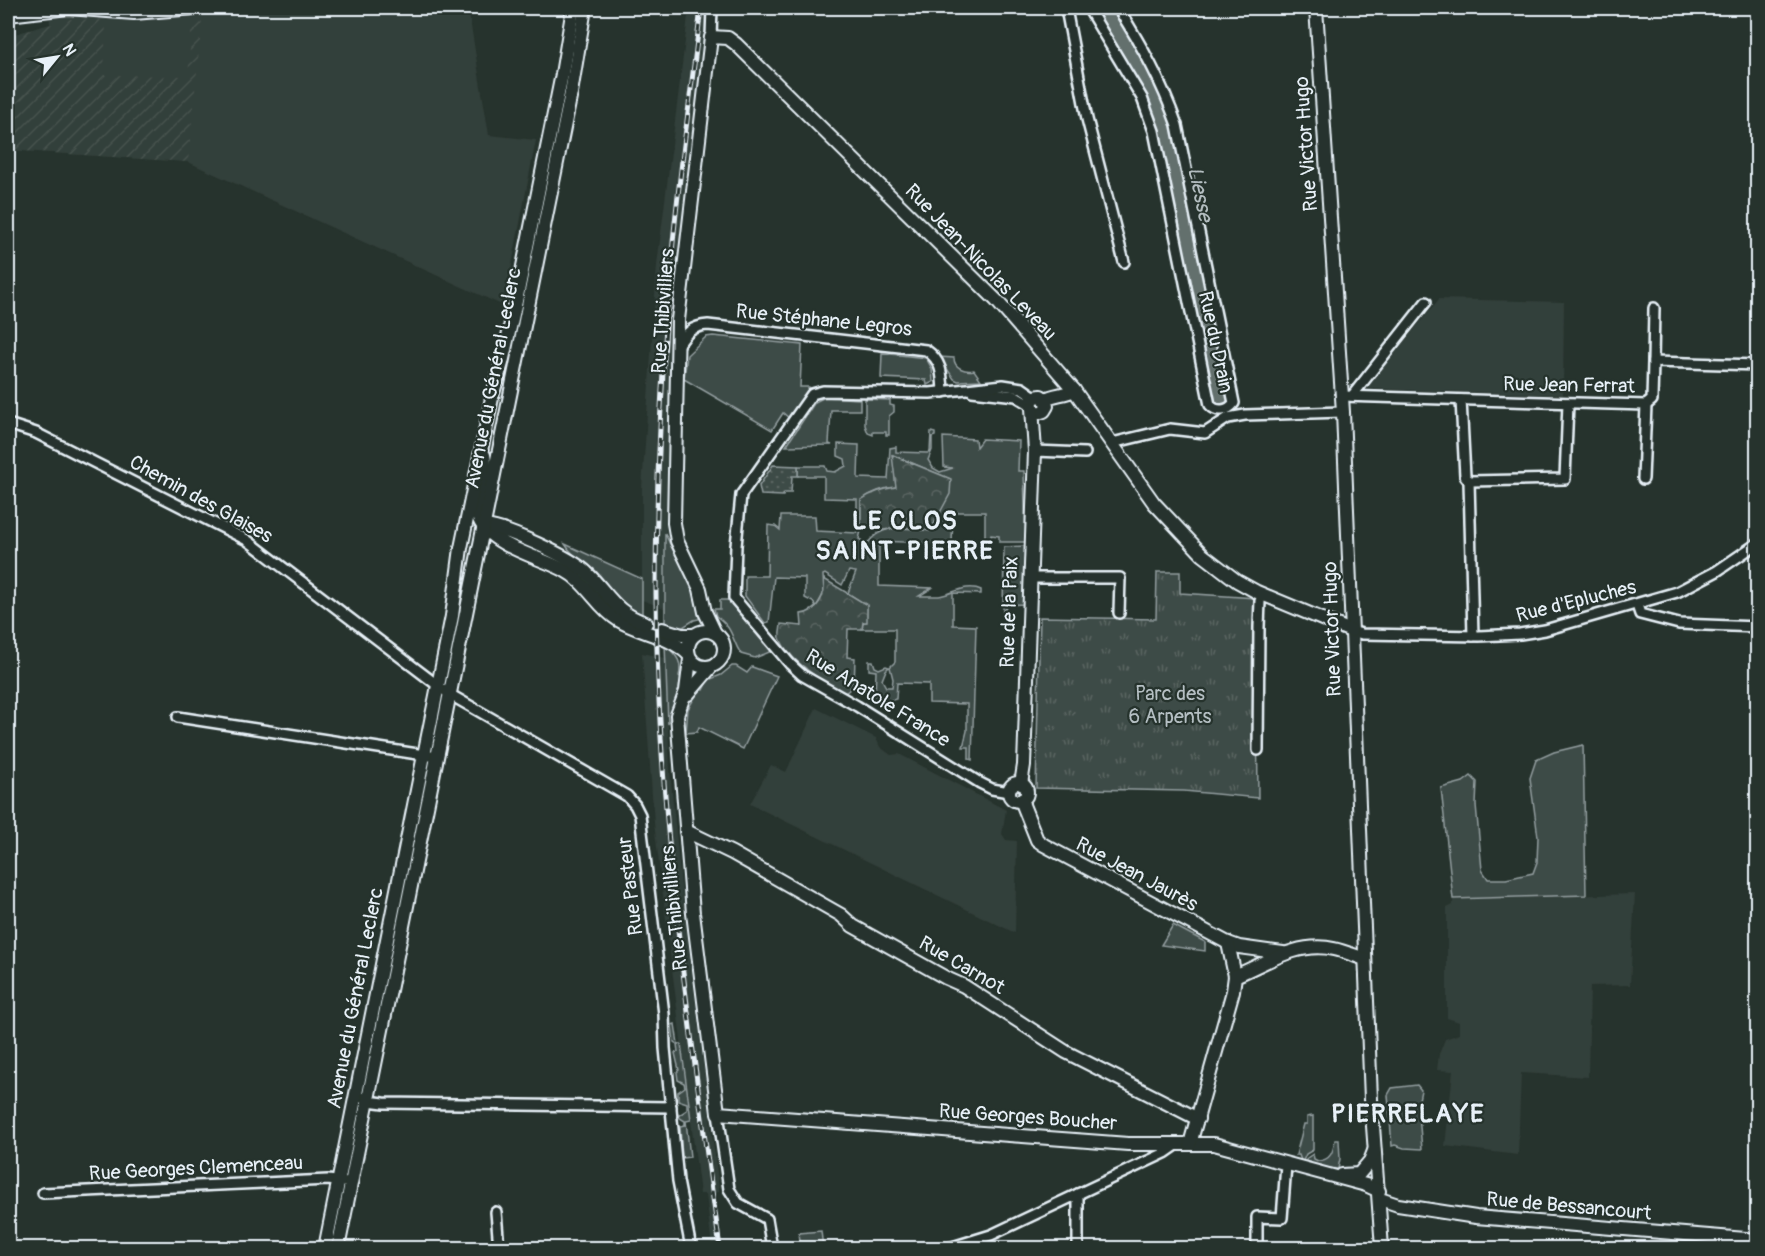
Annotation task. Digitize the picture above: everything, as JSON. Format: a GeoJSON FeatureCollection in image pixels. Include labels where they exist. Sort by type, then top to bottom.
{"type":"FeatureCollection","features":[{"type":"Feature","properties":{"kind":"street"},"geometry":{"type":"LineString","coordinates":[[8,15],[68,8],[134,13],[194,8]]}},
{"type":"Feature","properties":{"kind":"street","name":"Avenue du Général Leclerc"},"geometry":{"type":"LineString","coordinates":[[325,1248],[356,1089],[430,756],[449,694],[500,442],[573,8]]}},
{"type":"Feature","properties":{"kind":"street","name":"Avenue du Général Leclerc"},"geometry":{"type":"LineString","coordinates":[[338,1248],[434,770],[430,756],[438,685],[452,616],[458,564],[496,381],[528,273],[573,82],[585,8]]}},
{"type":"Feature","properties":{"kind":"street","name":"Rue Thibivilliers"},"geometry":{"type":"LineString","coordinates":[[712,8],[711,38],[678,320],[674,523],[677,541],[700,589],[705,612],[715,633]]}},
{"type":"Feature","properties":{"kind":"street"},"geometry":{"type":"LineString","coordinates":[[1070,8],[1067,14],[1087,119],[1124,262]]}},
{"type":"Feature","properties":{"kind":"street","name":"Rue du Drain"},"geometry":{"type":"LineString","coordinates":[[1088,8],[1142,98],[1149,114],[1210,405],[1216,410],[1224,410],[1230,408],[1234,403],[1177,125],[1165,91],[1149,58],[1118,8]]}},
{"type":"Feature","properties":{"kind":"street","name":"Rue Victor Hugo"},"geometry":{"type":"LineString","coordinates":[[1316,8],[1347,396],[1343,412],[1351,631],[1374,1149],[1383,1248]]}},
{"type":"Feature","properties":{"kind":"street","name":"Rue Jean-Nicolas Leveau"},"geometry":{"type":"LineString","coordinates":[[711,38],[728,39],[736,44],[996,300],[1068,392],[1112,443],[1154,503],[1203,555],[1237,581],[1263,595],[1351,631]]}},
{"type":"Feature","properties":{"kind":"street"},"geometry":{"type":"LineString","coordinates":[[1347,396],[1426,302]]}},
{"type":"Feature","properties":{"kind":"street"},"geometry":{"type":"LineString","coordinates":[[1653,362],[1654,308]]}},
{"type":"Feature","properties":{"kind":"street"},"geometry":{"type":"LineString","coordinates":[[678,320],[687,333],[678,346]]}},
{"type":"Feature","properties":{"kind":"street","name":"Rue Stéphane Legros"},"geometry":{"type":"LineString","coordinates":[[687,333],[698,326],[708,325],[926,350],[935,356],[940,366],[943,392]]}},
{"type":"Feature","properties":{"kind":"street","name":"Rue Jean Ferrat"},"geometry":{"type":"LineString","coordinates":[[1347,396],[1646,405],[1652,400],[1653,362],[1758,364]]}},
{"type":"Feature","properties":{"kind":"street"},"geometry":{"type":"LineString","coordinates":[[496,381],[497,405],[492,434],[493,439],[500,442]]}},
{"type":"Feature","properties":{"kind":"street","name":"Rue Anatole France"},"geometry":{"type":"LineString","coordinates":[[1009,792],[992,789],[980,783],[883,721],[802,675],[734,598],[736,546],[741,495],[812,394],[822,392],[943,392],[983,386],[1011,386],[1026,390],[1039,404]]}},
{"type":"Feature","properties":{"kind":"street"},"geometry":{"type":"LineString","coordinates":[[1039,404],[1054,394],[1068,392]]}},
{"type":"Feature","properties":{"kind":"street"},"geometry":{"type":"LineString","coordinates":[[1461,400],[1465,476],[1469,481],[1473,636]]}},
{"type":"Feature","properties":{"kind":"street"},"geometry":{"type":"LineString","coordinates":[[1469,481],[1565,478],[1568,403]]}},
{"type":"Feature","properties":{"kind":"street","name":"Rue de la Paix"},"geometry":{"type":"LineString","coordinates":[[1021,784],[1024,765],[1034,446],[1039,404]]}},
{"type":"Feature","properties":{"kind":"street"},"geometry":{"type":"LineString","coordinates":[[1643,479],[1646,405]]}},
{"type":"Feature","properties":{"kind":"street"},"geometry":{"type":"LineString","coordinates":[[1112,443],[1170,429],[1205,434],[1228,418],[1343,412]]}},
{"type":"Feature","properties":{"kind":"street","name":"Chemin des Glaises"},"geometry":{"type":"LineString","coordinates":[[8,424],[36,433],[247,540],[449,694]]}},
{"type":"Feature","properties":{"kind":"street"},"geometry":{"type":"LineString","coordinates":[[482,445],[486,466],[478,517],[494,538],[565,570],[580,580],[603,606],[620,620],[671,641],[700,667],[711,667]]}},
{"type":"Feature","properties":{"kind":"street"},"geometry":{"type":"LineString","coordinates":[[1034,446],[1084,453]]}},
{"type":"Feature","properties":{"kind":"street"},"geometry":{"type":"LineString","coordinates":[[463,540],[483,526],[504,530],[567,559],[587,573],[611,602],[626,615],[676,634],[708,631],[715,633],[722,642],[724,652],[719,662],[711,667],[683,699]]}},
{"type":"Feature","properties":{"kind":"street","name":"Rue d'Epluches"},"geometry":{"type":"LineString","coordinates":[[1351,631],[1362,634],[1473,636],[1520,634],[1545,630],[1677,592],[1702,580],[1758,543]]}},
{"type":"Feature","properties":{"kind":"street"},"geometry":{"type":"LineString","coordinates":[[1030,578],[1120,578],[1119,613]]}},
{"type":"Feature","properties":{"kind":"street"},"geometry":{"type":"LineString","coordinates":[[1258,750],[1259,627],[1260,601],[1263,595]]}},
{"type":"Feature","properties":{"kind":"street"},"geometry":{"type":"LineString","coordinates":[[1637,605],[1640,614],[1679,624],[1758,627]]}},
{"type":"Feature","properties":{"kind":"street"},"geometry":{"type":"LineString","coordinates":[[689,657],[688,645],[705,612]]}},
{"type":"Feature","properties":{"kind":"street","name":"Rue Thibivilliers"},"geometry":{"type":"LineString","coordinates":[[689,657],[690,673],[677,715],[693,913],[718,1113]]}},
{"type":"Feature","properties":{"kind":"street","name":"Rue Pasteur"},"geometry":{"type":"LineString","coordinates":[[449,694],[627,796],[635,805],[640,815],[664,1014],[671,1107]]}},
{"type":"Feature","properties":{"kind":"street"},"geometry":{"type":"LineString","coordinates":[[178,717],[430,756]]}},
{"type":"Feature","properties":{"kind":"street"},"geometry":{"type":"LineString","coordinates":[[1021,784],[1026,793],[1021,800],[1013,800],[1009,792],[1012,785],[1021,784]]}},
{"type":"Feature","properties":{"kind":"street","name":"Rue Jean Jaurès"},"geometry":{"type":"LineString","coordinates":[[1021,800],[1037,840],[1044,845],[1228,943],[1239,947],[1283,953]]}},
{"type":"Feature","properties":{"kind":"street","name":"Rue Carnot"},"geometry":{"type":"LineString","coordinates":[[686,831],[732,853],[841,915],[853,926],[963,986],[1066,1052],[1198,1119]]}},
{"type":"Feature","properties":{"kind":"street"},"geometry":{"type":"LineString","coordinates":[[949,1248],[991,1235],[1184,1144],[1198,1119],[1233,991],[1235,976],[1228,943]]}},
{"type":"Feature","properties":{"kind":"street"},"geometry":{"type":"LineString","coordinates":[[1235,976],[1283,953],[1312,948],[1332,949],[1365,959]]}},
{"type":"Feature","properties":{"kind":"street"},"geometry":{"type":"LineString","coordinates":[[356,1089],[361,1097],[368,1101],[396,1103],[671,1107],[678,1181],[691,1248]]}},
{"type":"Feature","properties":{"kind":"street"},"geometry":{"type":"LineString","coordinates":[[718,1113],[729,1189],[738,1203],[767,1219],[772,1248]]}},
{"type":"Feature","properties":{"kind":"street","name":"Rue Georges Boucher"},"geometry":{"type":"LineString","coordinates":[[718,1113],[1128,1144],[1214,1144],[1366,1185],[1379,1195]]}},
{"type":"Feature","properties":{"kind":"street","name":"Rue Georges Boucher"},"geometry":{"type":"LineString","coordinates":[[1331,1175],[1359,1174],[1370,1161],[1374,1149]]}},
{"type":"Feature","properties":{"kind":"street"},"geometry":{"type":"LineString","coordinates":[[1257,1248],[1257,1217],[1282,1218],[1286,1165]]}},
{"type":"Feature","properties":{"kind":"street","name":"Rue Georges Clemenceau"},"geometry":{"type":"LineString","coordinates":[[43,1193],[328,1180],[351,1184]]}},
{"type":"Feature","properties":{"kind":"street"},"geometry":{"type":"LineString","coordinates":[[1078,1194],[1078,1248]]}},
{"type":"Feature","properties":{"kind":"street","name":"Rue de Bessancourt"},"geometry":{"type":"LineString","coordinates":[[1379,1195],[1398,1205],[1476,1217],[1758,1240]]}},
{"type":"Feature","properties":{"kind":"street"},"geometry":{"type":"LineString","coordinates":[[496,1212],[499,1248]]}},
{"type":"Feature","properties":{"kind":"shaded area"},"geometry":{"type":"Polygon","coordinates":[[[49,8],[468,8],[489,135],[536,140],[504,306],[188,162],[8,150],[8,36],[50,24],[49,8]]]}},
{"type":"Feature","properties":{"kind":"shaded area"},"geometry":{"type":"Polygon","coordinates":[[[689,8],[707,8],[677,277],[671,361],[664,608],[642,600],[642,488],[657,265],[689,8]]]}},
{"type":"Feature","properties":{"kind":"shaded area"},"geometry":{"type":"Polygon","coordinates":[[[71,19],[106,20],[104,75],[188,76],[192,20],[202,20],[188,162],[8,150],[8,36],[71,19]]]}},
{"type":"Feature","properties":{"kind":"shaded area"},"geometry":{"type":"Polygon","coordinates":[[[1439,299],[1564,302],[1563,395],[1370,389],[1368,386],[1439,299]]]}},
{"type":"Feature","properties":{"kind":"shaded area"},"geometry":{"type":"Polygon","coordinates":[[[642,653],[665,658],[670,771],[681,884],[719,1189],[719,1192],[715,1193],[723,1248],[712,1248],[706,1194],[700,1194],[654,823],[642,653]]]}},
{"type":"Feature","properties":{"kind":"shaded area"},"geometry":{"type":"Polygon","coordinates":[[[816,708],[876,738],[880,747],[891,755],[899,754],[1006,810],[1002,834],[1006,840],[1017,841],[1015,933],[750,804],[771,765],[786,772],[816,708]]]}},
{"type":"Feature","properties":{"kind":"shaded area"},"geometry":{"type":"Polygon","coordinates":[[[1635,894],[1630,985],[1590,986],[1588,1077],[1521,1073],[1518,1155],[1445,1146],[1453,1071],[1437,1070],[1439,1054],[1445,1039],[1459,1034],[1459,1022],[1447,1018],[1447,908],[1453,905],[1453,899],[1635,894]]]}},
{"type":"Feature","properties":{"kind":"green space"},"geometry":{"type":"Polygon","coordinates":[[[706,337],[802,345],[800,387],[809,387],[810,392],[790,419],[783,413],[772,430],[684,379],[687,355],[706,337]]]}},
{"type":"Feature","properties":{"kind":"green space"},"geometry":{"type":"Polygon","coordinates":[[[882,353],[926,358],[932,369],[933,382],[927,385],[926,380],[881,378],[882,353]]]}},
{"type":"Feature","properties":{"kind":"green space"},"geometry":{"type":"Polygon","coordinates":[[[939,357],[954,358],[958,367],[964,370],[974,370],[981,380],[958,381],[954,379],[939,357]]]}},
{"type":"Feature","properties":{"kind":"green space"},"geometry":{"type":"Polygon","coordinates":[[[825,397],[860,399],[860,410],[831,410],[829,444],[832,445],[786,446],[815,402],[825,397]]]}},
{"type":"Feature","properties":{"kind":"green space"},"geometry":{"type":"Polygon","coordinates":[[[865,399],[890,400],[890,405],[894,406],[894,412],[889,416],[889,435],[886,435],[886,432],[873,432],[873,435],[868,433],[865,425],[865,399]]]}},
{"type":"Feature","properties":{"kind":"green space"},"geometry":{"type":"Polygon","coordinates":[[[931,432],[935,433],[935,436],[932,437],[932,450],[928,460],[933,468],[940,472],[953,468],[944,467],[943,437],[975,439],[976,447],[982,439],[1019,441],[1018,471],[1024,471],[1026,542],[999,542],[999,536],[991,535],[991,540],[985,540],[985,512],[953,512],[952,544],[879,541],[879,586],[932,588],[919,596],[939,596],[970,588],[981,590],[981,594],[953,593],[953,625],[976,626],[972,760],[969,759],[969,747],[963,747],[967,731],[967,704],[929,703],[929,684],[897,683],[896,699],[888,701],[884,707],[867,695],[875,695],[876,671],[869,670],[869,661],[873,661],[875,667],[879,669],[889,667],[882,680],[886,687],[892,687],[890,667],[895,662],[895,629],[862,629],[863,622],[866,622],[867,606],[848,593],[856,572],[849,571],[842,585],[825,574],[823,575],[824,593],[816,607],[813,602],[805,598],[805,578],[774,577],[769,622],[765,623],[745,596],[745,576],[767,576],[768,525],[780,530],[781,516],[815,516],[816,531],[857,533],[857,499],[824,498],[824,476],[798,476],[798,466],[825,466],[827,471],[835,472],[846,466],[845,459],[838,456],[838,444],[859,445],[858,478],[888,479],[890,448],[896,447],[896,452],[930,452],[931,432]],[[893,455],[896,487],[877,491],[861,500],[859,539],[867,544],[879,533],[893,528],[926,530],[950,479],[893,455]]]}},
{"type":"Feature","properties":{"kind":"green space"},"geometry":{"type":"Polygon","coordinates":[[[892,455],[951,479],[950,494],[930,531],[901,527],[878,531],[869,526],[861,531],[861,500],[877,491],[896,487],[892,455]]]}},
{"type":"Feature","properties":{"kind":"green space"},"geometry":{"type":"Polygon","coordinates":[[[773,465],[798,466],[798,476],[792,476],[791,493],[784,493],[783,496],[761,495],[759,486],[773,465]]]}},
{"type":"Feature","properties":{"kind":"green space"},"geometry":{"type":"Polygon","coordinates":[[[665,533],[691,584],[698,606],[699,619],[680,629],[665,624],[665,533]]]}},
{"type":"Feature","properties":{"kind":"green space"},"geometry":{"type":"Polygon","coordinates":[[[565,544],[642,579],[642,614],[620,601],[600,575],[574,555],[565,544]]]}},
{"type":"Feature","properties":{"kind":"green space"},"geometry":{"type":"Polygon","coordinates":[[[1026,546],[1024,604],[1006,605],[1005,612],[1003,612],[1004,547],[1026,546]]]}},
{"type":"Feature","properties":{"kind":"green space","name":"Parc des 6 Arpents"},"geometry":{"type":"Polygon","coordinates":[[[1157,572],[1180,572],[1180,593],[1256,598],[1258,798],[1184,791],[1036,788],[1040,617],[1156,619],[1157,572]]]}},
{"type":"Feature","properties":{"kind":"green space"},"geometry":{"type":"Polygon","coordinates":[[[824,579],[867,605],[867,622],[863,622],[862,629],[848,629],[847,657],[855,658],[855,673],[849,690],[845,693],[818,678],[798,662],[780,638],[781,624],[802,626],[801,614],[812,610],[820,602],[824,591],[824,579]]]}},
{"type":"Feature","properties":{"kind":"green space"},"geometry":{"type":"Polygon","coordinates":[[[720,600],[736,600],[772,651],[755,658],[741,654],[729,630],[716,616],[714,609],[720,609],[720,600]]]}},
{"type":"Feature","properties":{"kind":"green space"},"geometry":{"type":"Polygon","coordinates":[[[665,644],[677,658],[680,666],[679,676],[685,681],[668,724],[665,644]]]}},
{"type":"Feature","properties":{"kind":"green space"},"geometry":{"type":"Polygon","coordinates":[[[732,666],[747,673],[752,667],[777,676],[743,749],[699,727],[697,732],[686,733],[688,709],[699,690],[703,690],[708,680],[721,675],[732,666]]]}},
{"type":"Feature","properties":{"kind":"green space"},"geometry":{"type":"Polygon","coordinates":[[[1583,745],[1586,895],[1453,899],[1441,788],[1463,782],[1471,776],[1477,782],[1476,805],[1482,870],[1488,879],[1506,879],[1533,873],[1537,862],[1538,837],[1530,778],[1536,760],[1554,752],[1583,745]]]}},
{"type":"Feature","properties":{"kind":"green space"},"geometry":{"type":"Polygon","coordinates":[[[1173,925],[1205,942],[1205,951],[1161,945],[1173,925]]]}},
{"type":"Feature","properties":{"kind":"green space"},"geometry":{"type":"Polygon","coordinates":[[[675,1024],[678,1044],[681,1044],[691,1120],[686,1121],[690,1157],[682,1158],[680,1126],[685,1125],[685,1121],[679,1115],[687,1110],[687,1103],[678,1100],[678,1092],[685,1087],[684,1083],[678,1080],[679,1070],[675,1053],[678,1052],[672,1025],[675,1024]]]}},
{"type":"Feature","properties":{"kind":"green space"},"geometry":{"type":"Polygon","coordinates":[[[1417,1085],[1421,1090],[1418,1105],[1422,1149],[1392,1146],[1388,1095],[1392,1088],[1417,1085]]]}},
{"type":"Feature","properties":{"kind":"green space"},"geometry":{"type":"Polygon","coordinates":[[[1313,1116],[1313,1150],[1306,1154],[1302,1163],[1299,1155],[1296,1155],[1304,1124],[1307,1124],[1307,1117],[1313,1116]]]}},
{"type":"Feature","properties":{"kind":"green space"},"geometry":{"type":"Polygon","coordinates":[[[1335,1140],[1339,1140],[1338,1169],[1304,1165],[1307,1158],[1313,1154],[1314,1159],[1318,1161],[1329,1157],[1335,1140]]]}},
{"type":"Feature","properties":{"kind":"green space"},"geometry":{"type":"Polygon","coordinates":[[[821,1231],[823,1248],[801,1248],[799,1233],[821,1231]]]}},
{"type":"Feature","properties":{"kind":"waterway","name":"Liesse"},"geometry":{"type":"LineString","coordinates":[[1102,10],[1144,82],[1163,129],[1220,400]]}},
{"type":"Feature","properties":{"kind":"railway"},"geometry":{"type":"LineString","coordinates":[[701,8],[678,198],[667,313],[659,453],[656,594],[662,758],[677,922],[720,1248]]}},
{"type":"Feature","properties":{"kind":"district","name":"LE CLOS SAINT-PIERRE"},"geometry":{"type":"Point","coordinates":[905,536]}},
{"type":"Feature","properties":{"kind":"district","name":"PIERRELAYE"},"geometry":{"type":"Point","coordinates":[1408,1114]}}]}
